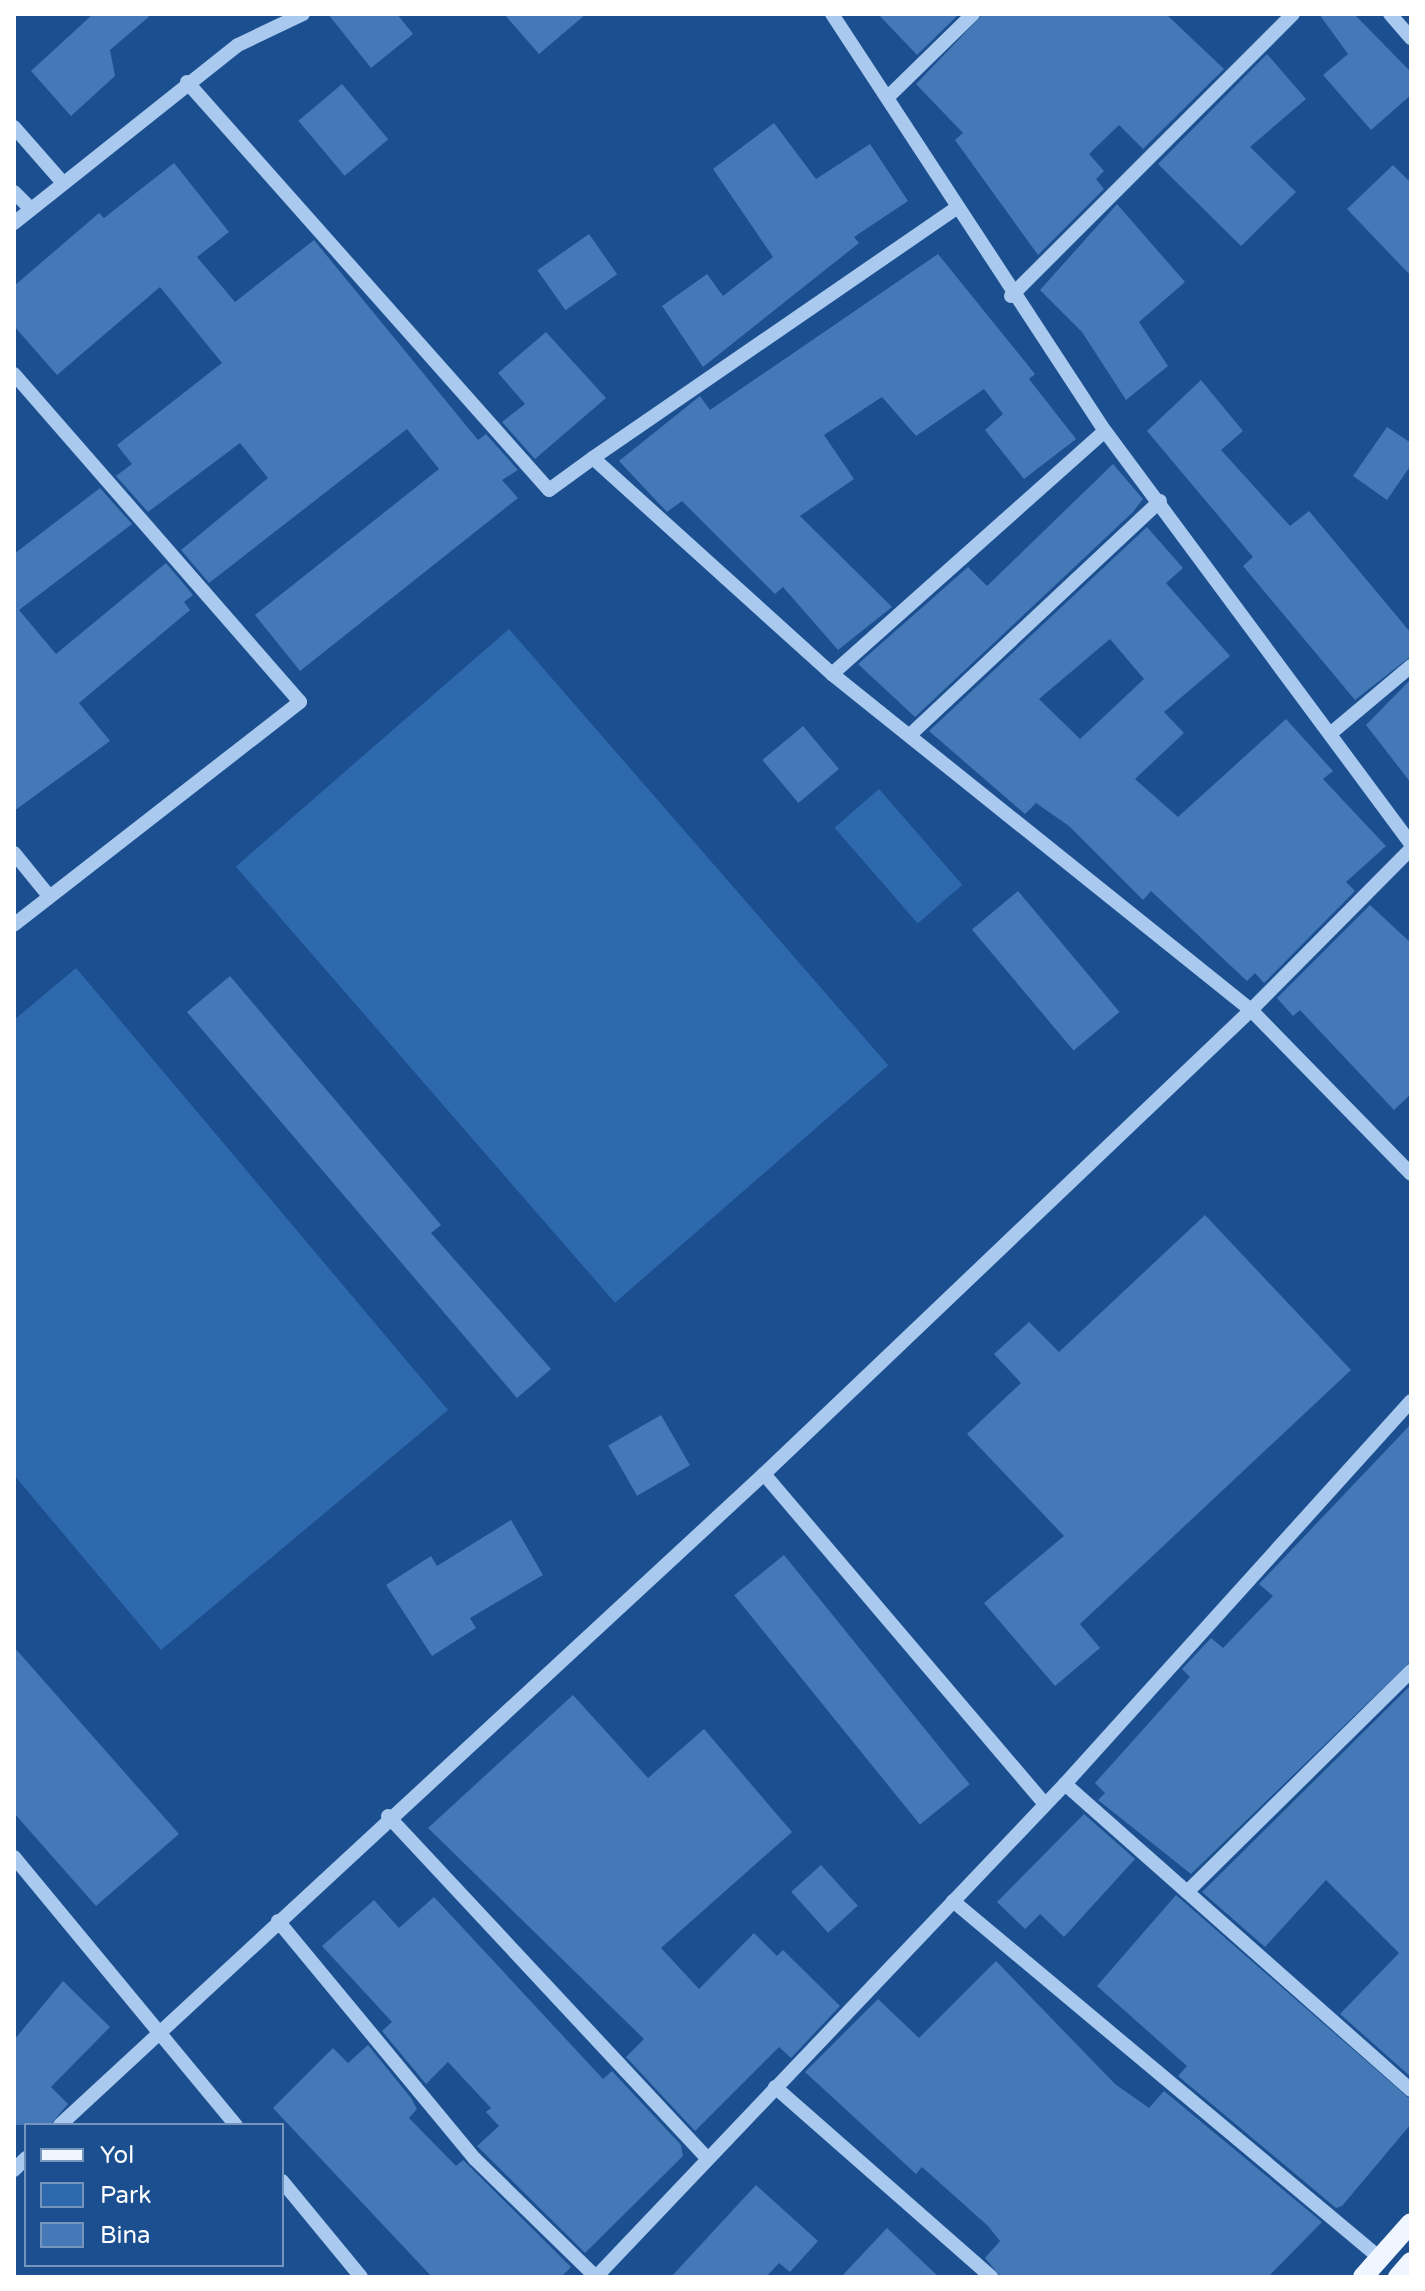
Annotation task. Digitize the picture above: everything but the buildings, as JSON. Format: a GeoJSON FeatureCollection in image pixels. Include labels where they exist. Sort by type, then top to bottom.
{"type":"FeatureCollection","features":[{"type":"Feature","properties":{"kind":"main road"},"geometry":{"type":"LineString","coordinates":[[1363,2277],[1411,2223]]}},
{"type":"Feature","properties":{"kind":"street"},"geometry":{"type":"LineString","coordinates":[[14,223],[187,82],[238,45],[303,14]]}},
{"type":"Feature","properties":{"kind":"street"},"geometry":{"type":"LineString","coordinates":[[62,2123],[156,2029],[278,1921],[388,1816],[764,1474],[1251,1010],[1411,847],[1160,501],[1105,431],[1011,296],[955,209],[890,95],[832,14]]}},
{"type":"Feature","properties":{"kind":"street"},"geometry":{"type":"LineString","coordinates":[[890,95],[973,14]]}},
{"type":"Feature","properties":{"kind":"street"},"geometry":{"type":"LineString","coordinates":[[1011,296],[1293,14]]}},
{"type":"Feature","properties":{"kind":"street"},"geometry":{"type":"LineString","coordinates":[[1390,14],[1411,38]]}},
{"type":"Feature","properties":{"kind":"street"},"geometry":{"type":"LineString","coordinates":[[187,82],[549,490],[955,209]]}},
{"type":"Feature","properties":{"kind":"street"},"geometry":{"type":"LineString","coordinates":[[14,127],[63,183]]}},
{"type":"Feature","properties":{"kind":"street"},"geometry":{"type":"LineString","coordinates":[[14,192],[31,209]]}},
{"type":"Feature","properties":{"kind":"street"},"geometry":{"type":"LineString","coordinates":[[14,374],[300,702],[14,925]]}},
{"type":"Feature","properties":{"kind":"street"},"geometry":{"type":"LineString","coordinates":[[832,674],[1105,431]]}},
{"type":"Feature","properties":{"kind":"street"},"geometry":{"type":"LineString","coordinates":[[593,458],[832,674],[911,734],[1251,1010],[1411,1174]]}},
{"type":"Feature","properties":{"kind":"street"},"geometry":{"type":"LineString","coordinates":[[911,734],[1160,501]]}},
{"type":"Feature","properties":{"kind":"street"},"geometry":{"type":"LineString","coordinates":[[1330,734],[1411,666]]}},
{"type":"Feature","properties":{"kind":"street"},"geometry":{"type":"LineString","coordinates":[[14,853],[49,896]]}},
{"type":"Feature","properties":{"kind":"street"},"geometry":{"type":"LineString","coordinates":[[278,1921],[475,2159],[596,2277],[1065,1784],[1411,1401]]}},
{"type":"Feature","properties":{"kind":"street"},"geometry":{"type":"LineString","coordinates":[[764,1474],[1045,1804]]}},
{"type":"Feature","properties":{"kind":"street"},"geometry":{"type":"LineString","coordinates":[[1187,1892],[1411,1671]]}},
{"type":"Feature","properties":{"kind":"street"},"geometry":{"type":"LineString","coordinates":[[1065,1784],[1411,2090]]}},
{"type":"Feature","properties":{"kind":"street"},"geometry":{"type":"LineString","coordinates":[[388,1816],[707,2158]]}},
{"type":"Feature","properties":{"kind":"street"},"geometry":{"type":"LineString","coordinates":[[14,1857],[234,2123]]}},
{"type":"Feature","properties":{"kind":"street"},"geometry":{"type":"LineString","coordinates":[[953,1901],[1380,2258]]}},
{"type":"Feature","properties":{"kind":"street"},"geometry":{"type":"LineString","coordinates":[[775,2087],[991,2277]]}},
{"type":"Feature","properties":{"kind":"street"},"geometry":{"type":"LineString","coordinates":[[284,2183],[361,2277]]}},
{"type":"Feature","properties":{"kind":"green space"},"geometry":{"type":"Polygon","coordinates":[[[509,629],[888,1065],[615,1303],[236,866],[509,629]]]}},
{"type":"Feature","properties":{"kind":"green space"},"geometry":{"type":"Polygon","coordinates":[[[879,789],[962,885],[918,924],[834,828],[879,789]]]}},
{"type":"Feature","properties":{"kind":"green space"},"geometry":{"type":"Polygon","coordinates":[[[76,968],[448,1410],[161,1650],[14,1475],[14,1020],[76,968]]]}}]}
